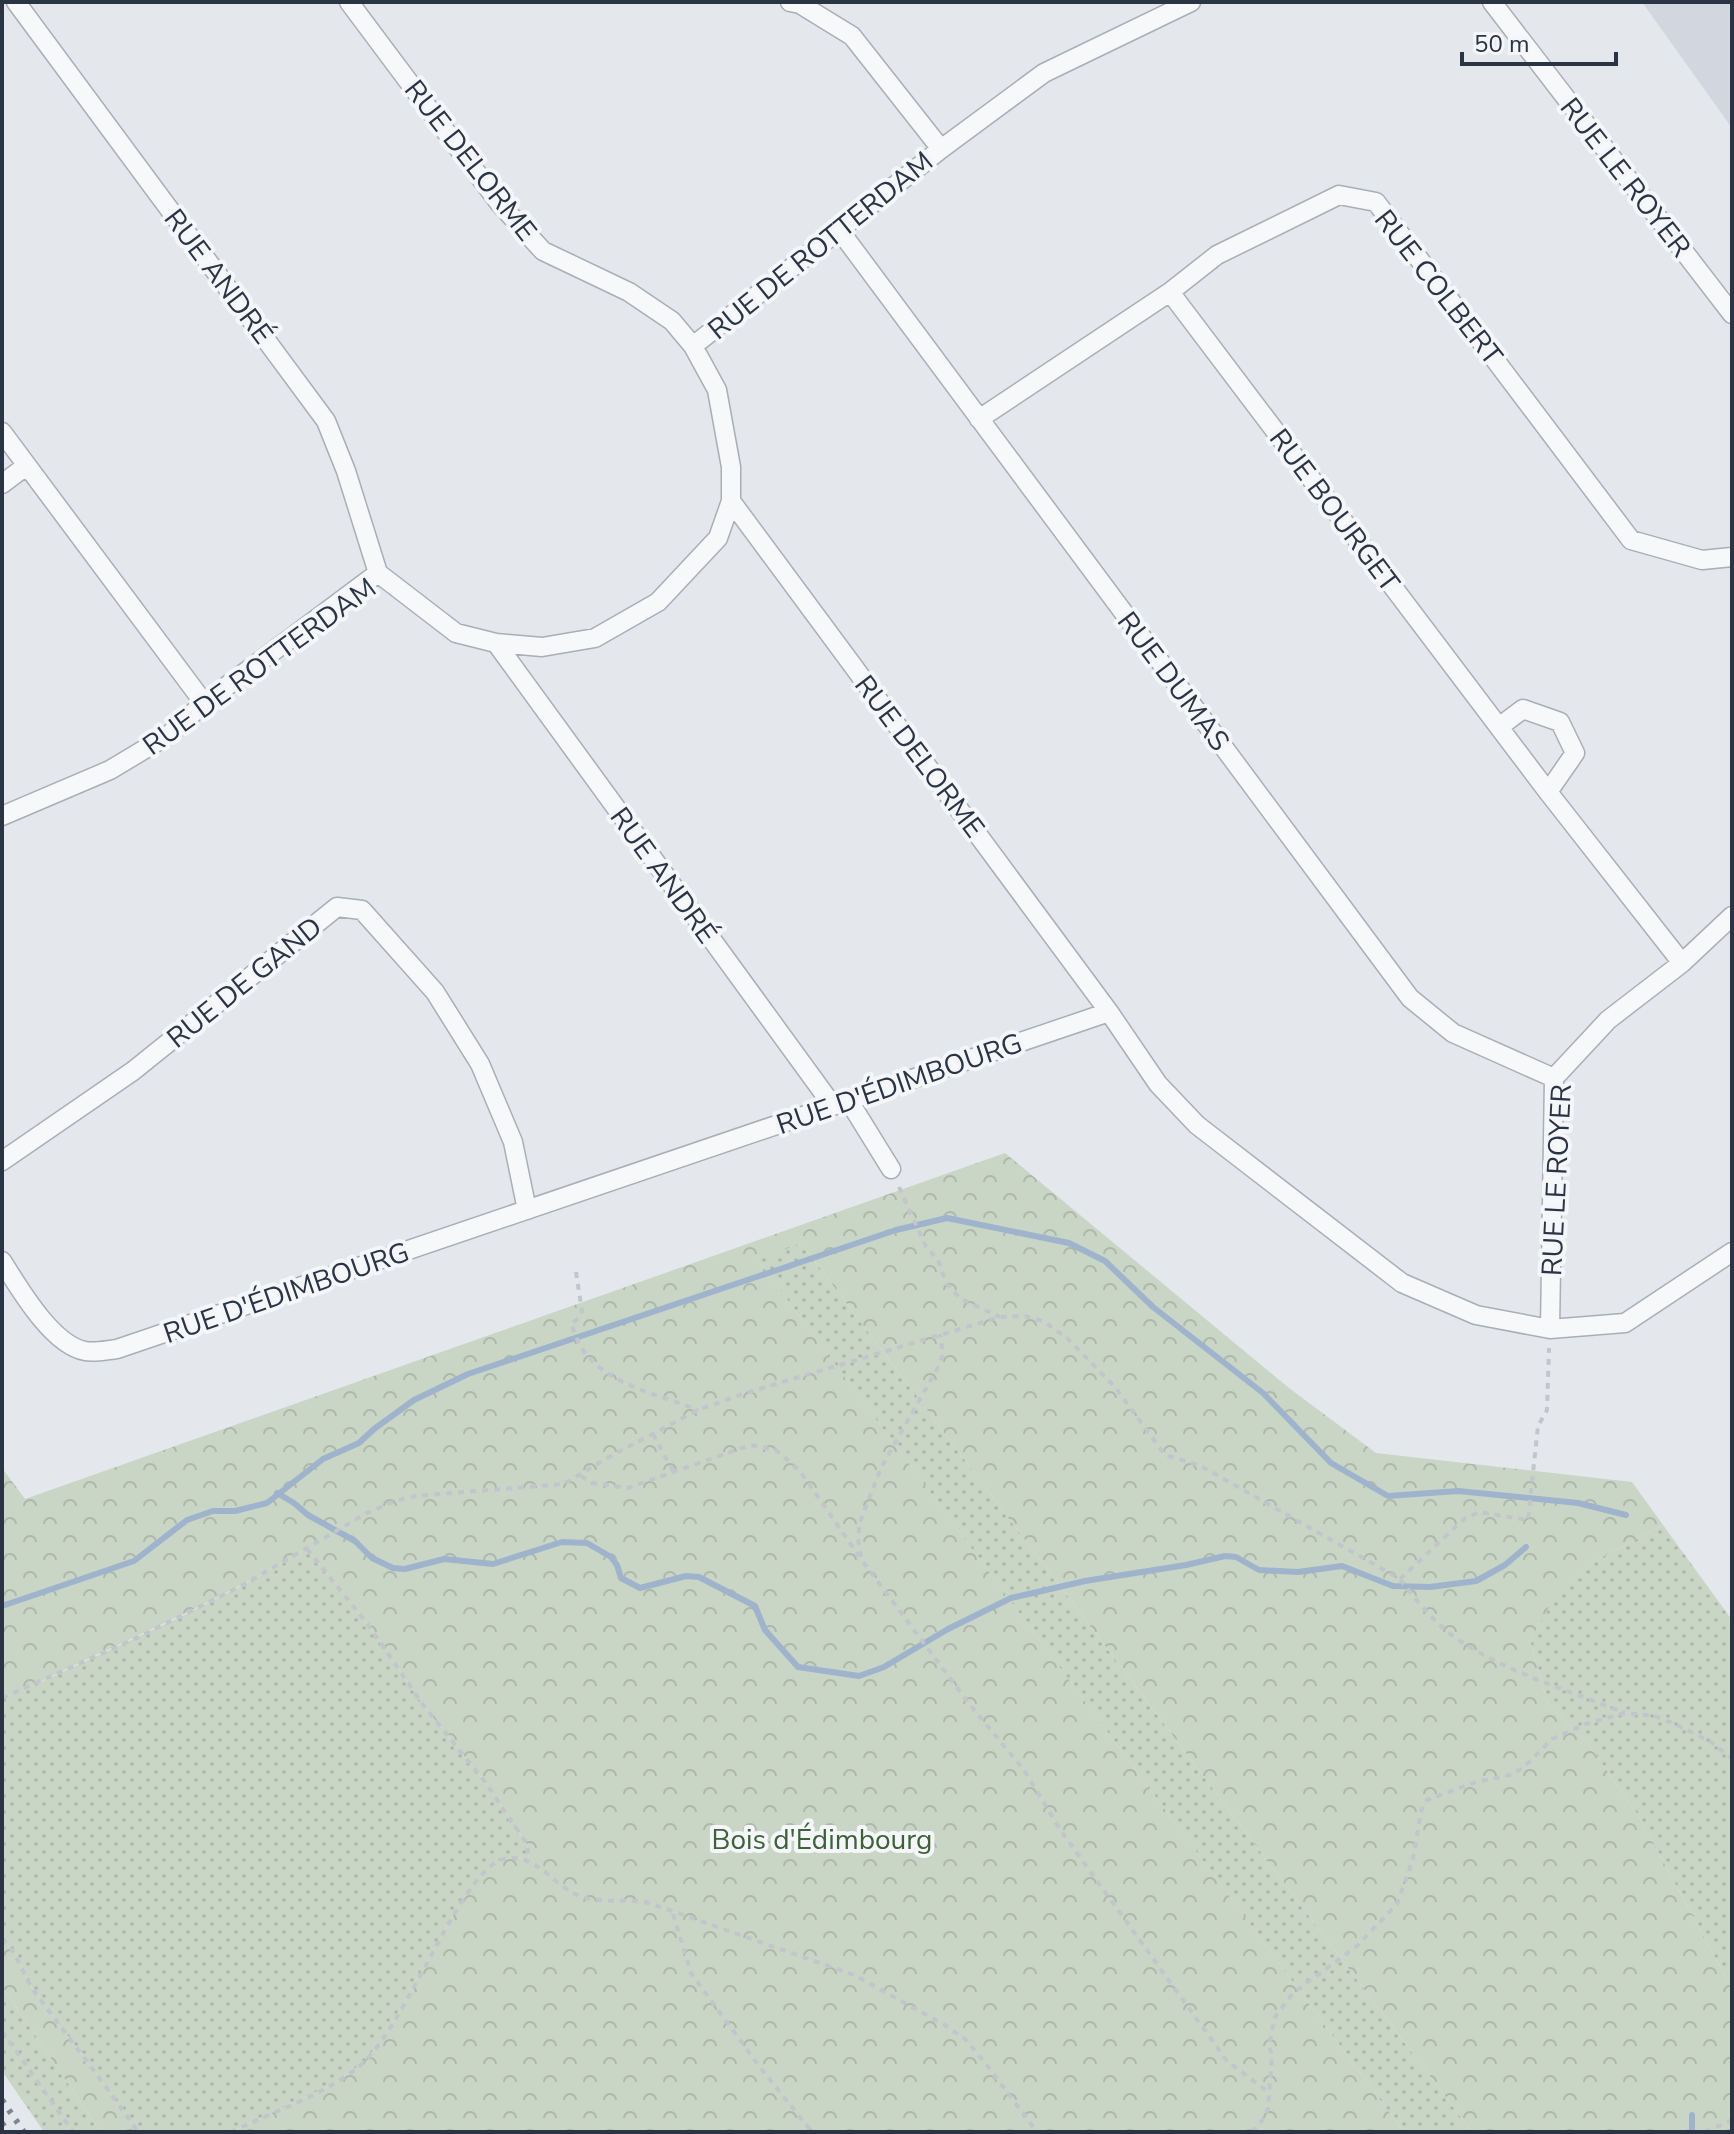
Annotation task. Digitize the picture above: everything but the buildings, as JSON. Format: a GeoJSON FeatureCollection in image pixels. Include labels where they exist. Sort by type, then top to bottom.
{"type":"FeatureCollection","features":[{"type":"Feature","properties":{"kind":"street","name":"RUE ANDRÉ"},"geometry":{"type":"LineString","coordinates":[[16,2],[326,421],[346,471],[378,573]]}},
{"type":"Feature","properties":{"kind":"street","name":"RUE DELORME"},"geometry":{"type":"LineString","coordinates":[[349,2],[500,204],[543,251],[629,292],[672,321],[693,346]]}},
{"type":"Feature","properties":{"kind":"street"},"geometry":{"type":"LineString","coordinates":[[790,2],[800,4],[852,36],[941,149]]}},
{"type":"Feature","properties":{"kind":"street","name":"RUE DE ROTTERDAM"},"geometry":{"type":"LineString","coordinates":[[2,816],[110,770],[170,734],[204,703],[378,573],[456,633],[496,643],[542,647],[595,638],[658,602],[718,538],[731,501],[731,467],[717,390],[693,346],[941,149],[1044,73],[1191,2]]}},
{"type":"Feature","properties":{"kind":"street","name":"RUE LE ROYER"},"geometry":{"type":"LineString","coordinates":[[1492,2],[1732,314]]}},
{"type":"Feature","properties":{"kind":"street","name":"RUE COLBERT"},"geometry":{"type":"LineString","coordinates":[[979,419],[1170,292],[1217,255],[1339,195],[1376,202],[1631,540],[1702,560],[1732,557]]}},
{"type":"Feature","properties":{"kind":"street","name":"RUE DUMAS"},"geometry":{"type":"LineString","coordinates":[[840,231],[1410,998],[1453,1033],[1554,1078]]}},
{"type":"Feature","properties":{"kind":"street","name":"RUE BOURGET"},"geometry":{"type":"LineString","coordinates":[[1170,292],[1548,792],[1682,963]]}},
{"type":"Feature","properties":{"kind":"street"},"geometry":{"type":"LineString","coordinates":[[2,432],[204,703]]}},
{"type":"Feature","properties":{"kind":"street"},"geometry":{"type":"LineString","coordinates":[[2,484],[26,466]]}},
{"type":"Feature","properties":{"kind":"street","name":"RUE DELORME"},"geometry":{"type":"LineString","coordinates":[[731,501],[1109,1012]]}},
{"type":"Feature","properties":{"kind":"street","name":"RUE ANDRÉ"},"geometry":{"type":"LineString","coordinates":[[496,643],[891,1169]]}},
{"type":"Feature","properties":{"kind":"street"},"geometry":{"type":"LineString","coordinates":[[1499,727],[1523,709],[1560,722],[1575,753],[1548,792]]}},
{"type":"Feature","properties":{"kind":"street","name":"RUE DE GAND"},"geometry":{"type":"LineString","coordinates":[[2,1161],[133,1071],[337,907],[362,910],[443,1004],[480,1064],[513,1142],[527,1210]]}},
{"type":"Feature","properties":{"kind":"street","name":"RUE LE ROYER"},"geometry":{"type":"LineString","coordinates":[[1550,1329],[1554,1078],[1608,1020],[1682,963],[1732,916]]}},
{"type":"Feature","properties":{"kind":"street"},"geometry":{"type":"LineString","coordinates":[[1109,1012],[1158,1084],[1197,1125],[1402,1283],[1476,1315],[1550,1329],[1625,1323],[1732,1252]]}},
{"type":"Feature","properties":{"kind":"street","name":"RUE D'ÉDIMBOURG"},"geometry":{"type":"LineString","coordinates":[[2,1261],[28,1301],[64,1342],[86,1352],[117,1349],[1109,1012]]}},
{"type":"Feature","properties":{"kind":"path"},"geometry":{"type":"LineString","coordinates":[[891,1169],[926,1247],[938,1260],[946,1283],[961,1299],[1000,1317]]}},
{"type":"Feature","properties":{"kind":"path"},"geometry":{"type":"LineString","coordinates":[[576,1272],[582,1311],[571,1324],[589,1357],[654,1396],[698,1410]]}},
{"type":"Feature","properties":{"kind":"path"},"geometry":{"type":"LineString","coordinates":[[2,1698],[180,1617],[243,1585],[367,1513],[395,1501],[415,1496],[564,1484],[698,1410],[940,1334],[1000,1317],[1025,1316],[1043,1321],[1067,1338],[1115,1387],[1169,1456],[1201,1466],[1400,1579],[1413,1596],[1461,1642],[1514,1668],[1625,1713],[1654,1716],[1675,1724],[1711,1742],[1732,1759]]}},
{"type":"Feature","properties":{"kind":"path"},"geometry":{"type":"LineString","coordinates":[[1400,1579],[1464,1519],[1479,1512],[1528,1520],[1538,1426],[1547,1410],[1550,1329]]}},
{"type":"Feature","properties":{"kind":"path"},"geometry":{"type":"LineString","coordinates":[[861,1559],[858,1539],[860,1522],[886,1456],[943,1355],[940,1334]]}},
{"type":"Feature","properties":{"kind":"path"},"geometry":{"type":"LineString","coordinates":[[653,1434],[673,1472]]}},
{"type":"Feature","properties":{"kind":"path"},"geometry":{"type":"LineString","coordinates":[[580,1475],[592,1483],[628,1488],[750,1445],[764,1445],[776,1450],[800,1471],[970,1705],[1024,1770],[1061,1831],[1227,2061],[1267,2091]]}},
{"type":"Feature","properties":{"kind":"path"},"geometry":{"type":"LineString","coordinates":[[307,1549],[366,1622],[424,1706],[485,1782],[527,1844],[529,1859]]}},
{"type":"Feature","properties":{"kind":"path"},"geometry":{"type":"LineString","coordinates":[[1252,2132],[1265,2117],[1272,2057],[1271,2032],[1275,2017],[1293,1993],[1357,1946],[1397,1904],[1416,1848],[1423,1804],[1437,1795],[1510,1775],[1524,1767],[1552,1739],[1586,1724],[1625,1713]]}},
{"type":"Feature","properties":{"kind":"path"},"geometry":{"type":"LineString","coordinates":[[231,2132],[333,2084],[363,2063],[384,2037],[455,1912],[483,1872],[502,1858],[529,1859],[580,1896],[602,1901],[637,1900],[854,1975],[943,2024],[972,2047],[1037,2132]]}},
{"type":"Feature","properties":{"kind":"path"},"geometry":{"type":"LineString","coordinates":[[673,1913],[691,1973],[812,2132]]}},
{"type":"Feature","properties":{"kind":"path"},"geometry":{"type":"LineString","coordinates":[[2,1939],[12,1948],[32,1988],[67,2031],[138,2132]]}},
{"type":"Feature","properties":{"kind":"path"},"geometry":{"type":"LineString","coordinates":[[2,2031],[73,2132]]}},
{"type":"Feature","properties":{"kind":"path"},"geometry":{"type":"LineString","coordinates":[[1705,2132],[1732,2120]]}},
{"type":"Feature","properties":{"kind":"shaded area"},"geometry":{"type":"Polygon","coordinates":[[[1642,2],[1732,2],[1732,128],[1642,2]]]}},
{"type":"Feature","properties":{"kind":"green space","name":"Bois d'Édimbourg"},"geometry":{"type":"Polygon","coordinates":[[[1005,1153],[1289,1388],[1376,1453],[1632,1482],[1663,1525],[1602,1557],[1557,1593],[1530,1640],[1547,1702],[1591,1748],[1638,1815],[1732,1989],[1732,2132],[1472,2132],[801,1243],[758,1260],[1404,2132],[231,2132],[333,2084],[363,2063],[384,2037],[455,1912],[483,1872],[502,1858],[529,1859],[527,1844],[366,1622],[307,1549],[192,1610],[2,1698],[2,1468],[25,1499],[1005,1153]]]}},
{"type":"Feature","properties":{"kind":"green space"},"geometry":{"type":"Polygon","coordinates":[[[801,1243],[1472,2132],[1404,2132],[757,1259],[801,1243]]]}},
{"type":"Feature","properties":{"kind":"green space"},"geometry":{"type":"Polygon","coordinates":[[[1663,1525],[1732,1620],[1732,1989],[1638,1815],[1591,1748],[1547,1702],[1530,1640],[1556,1593],[1602,1557],[1663,1525]]]}},
{"type":"Feature","properties":{"kind":"green space"},"geometry":{"type":"Polygon","coordinates":[[[307,1549],[366,1622],[424,1706],[485,1782],[527,1844],[529,1859],[502,1858],[455,1912],[384,2037],[363,2063],[333,2084],[231,2132],[138,2132],[34,1991],[2,1939],[2,1698],[180,1617],[307,1549]]]}},
{"type":"Feature","properties":{"kind":"green space"},"geometry":{"type":"Polygon","coordinates":[[[2,1939],[34,1991],[138,2132],[101,2132],[2,1986],[2,1939]]]}},
{"type":"Feature","properties":{"kind":"green space"},"geometry":{"type":"Polygon","coordinates":[[[2,1986],[101,2132],[44,2132],[2,2071],[2,1986]]]}},
{"type":"Feature","properties":{"kind":"waterway"},"geometry":{"type":"LineString","coordinates":[[2,1606],[134,1561],[187,1520],[213,1511],[235,1511],[267,1503],[323,1459],[359,1443],[414,1400],[468,1374],[896,1230],[947,1218],[1069,1243],[1105,1261],[1153,1307],[1263,1393],[1331,1463],[1388,1496],[1458,1491],[1578,1503],[1626,1515]]}},
{"type":"Feature","properties":{"kind":"waterway"},"geometry":{"type":"LineString","coordinates":[[277,1493],[308,1515],[355,1541],[372,1558],[393,1568],[405,1569],[444,1559],[493,1564],[562,1542],[587,1543],[611,1557],[621,1578],[640,1588],[686,1576],[699,1577],[755,1606],[765,1630],[798,1667],[859,1676],[884,1667],[948,1629],[1011,1598],[1085,1581],[1225,1556],[1236,1557],[1259,1570],[1298,1572],[1342,1566],[1393,1586],[1430,1587],[1476,1581],[1505,1565],[1526,1547]]}},
{"type":"Feature","properties":{"kind":"waterway"},"geometry":{"type":"LineString","coordinates":[[1692,2115],[1692,2132]]}},
{"type":"Feature","properties":{"kind":"railway"},"geometry":{"type":"LineString","coordinates":[[2,2100],[24,2132]]}},
{"type":"Feature","properties":{"kind":"railway"},"geometry":{"type":"LineString","coordinates":[[2,2123],[8,2132]]}}]}
